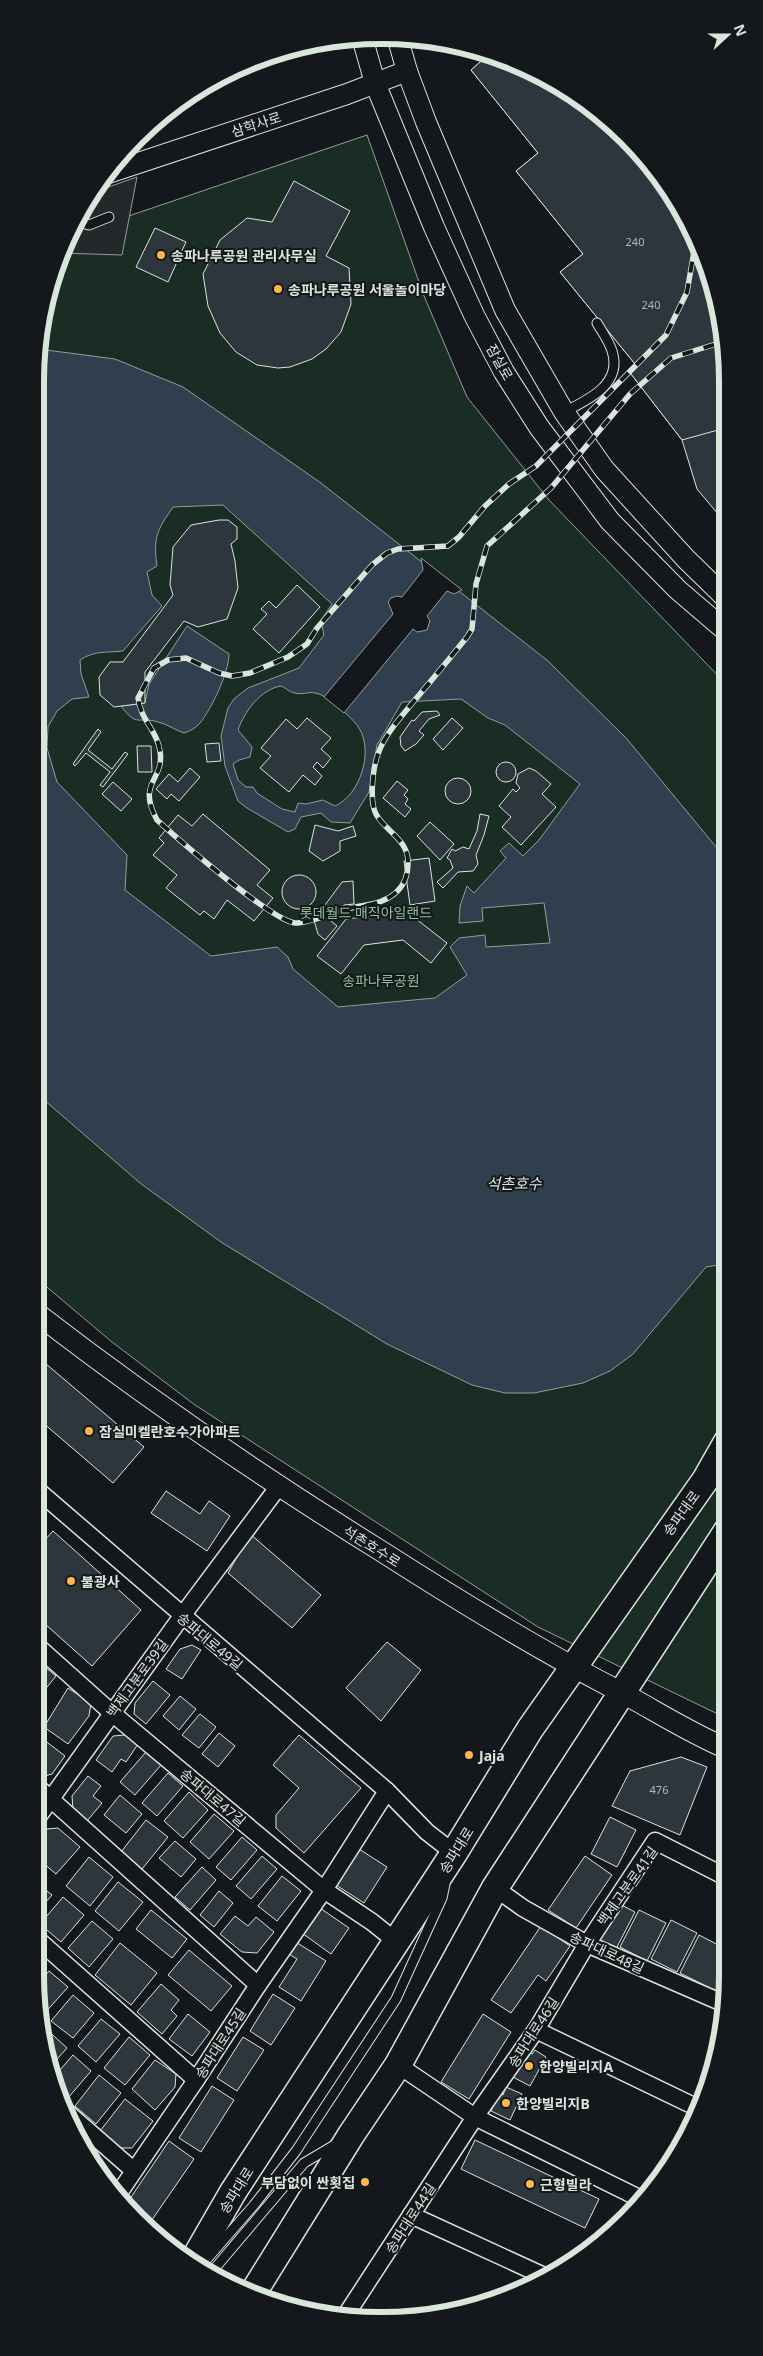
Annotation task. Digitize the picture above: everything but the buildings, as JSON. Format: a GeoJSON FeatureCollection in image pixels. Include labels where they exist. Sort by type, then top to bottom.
{"type":"FeatureCollection","features":[{"type":"Feature","properties":{"kind":"main road","name":"송파대로"},"geometry":{"type":"LineString","coordinates":[[196,2256],[233,2192],[452,1858],[530,1729],[706,1479],[719,1456]]}},
{"type":"Feature","properties":{"kind":"main road"},"geometry":{"type":"LineString","coordinates":[[256,2288],[351,2135],[398,2065],[495,1888],[719,1542]]}},
{"type":"Feature","properties":{"kind":"street","name":"잠실로"},"geometry":{"type":"LineString","coordinates":[[364,44],[375,83],[434,227],[474,315],[504,372],[539,427],[610,521],[678,590],[719,625]]}},
{"type":"Feature","properties":{"kind":"street"},"geometry":{"type":"LineString","coordinates":[[399,44],[407,72],[505,310],[564,412],[604,469],[686,559],[719,590]]}},
{"type":"Feature","properties":{"kind":"street","name":"삼학사로"},"geometry":{"type":"LineString","coordinates":[[120,169],[407,72]]}},
{"type":"Feature","properties":{"kind":"street","name":"석촌호수로"},"geometry":{"type":"LineString","coordinates":[[44,1319],[95,1359],[280,1486],[484,1616],[572,1667],[719,1745]]}},
{"type":"Feature","properties":{"kind":"street","name":"백제고분로39길"},"geometry":{"type":"LineString","coordinates":[[44,1808],[182,1616],[280,1486]]}},
{"type":"Feature","properties":{"kind":"street","name":"송파대로49길"},"geometry":{"type":"LineString","coordinates":[[44,1496],[388,1791],[452,1858]]}},
{"type":"Feature","properties":{"kind":"street","name":"송파대로47길"},"geometry":{"type":"LineString","coordinates":[[44,1652],[112,1714],[324,1890],[372,1922],[397,1942]]}},
{"type":"Feature","properties":{"kind":"street"},"geometry":{"type":"LineString","coordinates":[[324,1890],[388,1791]]}},
{"type":"Feature","properties":{"kind":"street"},"geometry":{"type":"LineString","coordinates":[[44,1794],[258,1985]]}},
{"type":"Feature","properties":{"kind":"street","name":"백제고분로41길"},"geometry":{"type":"LineString","coordinates":[[587,1944],[655,1842],[719,1874]]}},
{"type":"Feature","properties":{"kind":"street","name":"송파대로48길"},"geometry":{"type":"LineString","coordinates":[[495,1888],[523,1908],[587,1944],[718,2001]]}},
{"type":"Feature","properties":{"kind":"street","name":"송파대로45길"},"geometry":{"type":"LineString","coordinates":[[121,2189],[324,1890]]}},
{"type":"Feature","properties":{"kind":"street","name":"송파대로46길"},"geometry":{"type":"LineString","coordinates":[[475,2117],[536,2030],[587,1944]]}},
{"type":"Feature","properties":{"kind":"street"},"geometry":{"type":"LineString","coordinates":[[44,1945],[196,2080]]}},
{"type":"Feature","properties":{"kind":"street"},"geometry":{"type":"LineString","coordinates":[[536,2030],[693,2106]]}},
{"type":"Feature","properties":{"kind":"street"},"geometry":{"type":"LineString","coordinates":[[398,2065],[475,2117],[636,2196]]}},
{"type":"Feature","properties":{"kind":"street","name":"송파대로44길"},"geometry":{"type":"LineString","coordinates":[[352,2311],[411,2215],[475,2117]]}},
{"type":"Feature","properties":{"kind":"street"},"geometry":{"type":"LineString","coordinates":[[78,2122],[133,2170]]}},
{"type":"Feature","properties":{"kind":"street"},"geometry":{"type":"LineString","coordinates":[[411,2215],[538,2273]]}},
{"type":"Feature","properties":{"kind":"lane"},"geometry":{"type":"LineString","coordinates":[[84,223],[89,225],[109,217]]}},
{"type":"Feature","properties":{"kind":"lane"},"geometry":{"type":"LineString","coordinates":[[564,412],[591,398],[609,383],[614,369],[612,351],[597,323]]}},
{"type":"Feature","properties":{"kind":"lane"},"geometry":{"type":"LineString","coordinates":[[706,1479],[719,1462]]}},
{"type":"Feature","properties":{"kind":"lane"},"geometry":{"type":"LineString","coordinates":[[204,2261],[254,2206],[296,2152],[396,1999],[442,1898],[452,1858]]}},
{"type":"Feature","properties":{"kind":"lane"},"geometry":{"type":"LineString","coordinates":[[215,2268],[304,2163],[351,2135]]}},
{"type":"Feature","properties":{"kind":"green space","name":"송파나루공원"},"geometry":{"type":"Polygon","coordinates":[[[367,135],[424,296],[467,397],[549,500],[719,677],[719,1715],[538,1627],[195,1405],[112,1342],[44,1285],[44,359],[55,294],[69,252],[78,233],[367,135]]]}},
{"type":"Feature","properties":{"kind":"shaded area"},"geometry":{"type":"Polygon","coordinates":[[[137,177],[122,255],[69,253],[89,213],[105,188],[137,177]]]}},
{"type":"Feature","properties":{"kind":"water","name":"석촌호수"},"geometry":{"type":"Polygon","coordinates":[[[46,350],[115,359],[183,387],[321,483],[548,661],[627,739],[719,851],[719,1265],[706,1267],[633,1354],[610,1371],[583,1383],[534,1393],[505,1393],[472,1385],[387,1344],[221,1242],[140,1183],[44,1100],[44,359],[46,350]],[[223,505],[173,507],[160,528],[156,541],[157,566],[147,572],[152,595],[162,606],[123,651],[96,653],[80,660],[81,674],[89,697],[72,699],[57,711],[48,727],[47,748],[57,782],[127,855],[125,890],[211,956],[277,947],[288,957],[293,969],[338,1007],[435,998],[467,975],[450,947],[459,938],[485,935],[486,947],[550,943],[544,903],[482,908],[483,921],[459,923],[460,906],[467,886],[474,893],[506,858],[500,851],[509,843],[523,856],[539,840],[580,784],[505,725],[488,718],[461,699],[402,702],[377,745],[369,792],[350,823],[331,822],[321,813],[301,817],[295,829],[288,832],[247,808],[238,801],[225,766],[221,736],[228,708],[234,699],[248,688],[299,668],[324,635],[321,620],[332,604],[223,505]],[[281,686],[274,688],[260,696],[244,716],[238,730],[252,747],[250,757],[233,764],[238,780],[246,787],[253,787],[257,793],[282,809],[295,812],[298,803],[306,804],[323,800],[335,806],[351,793],[358,783],[365,760],[363,738],[353,720],[329,699],[316,693],[293,693],[281,686]]]}},
{"type":"Feature","properties":{"kind":"water"},"geometry":{"type":"Polygon","coordinates":[[[187,626],[229,654],[223,680],[210,708],[198,725],[184,733],[151,720],[134,719],[121,706],[145,703],[149,684],[187,626]]]}},
{"type":"Feature","properties":{"kind":"pier"},"geometry":{"type":"Polygon","coordinates":[[[421,558],[462,590],[454,594],[447,591],[427,616],[430,621],[427,630],[417,632],[413,629],[344,713],[324,697],[393,614],[388,602],[391,598],[402,597],[423,570],[421,558]]]}},
{"type":"Feature","properties":{"kind":"railway"},"geometry":{"type":"LineString","coordinates":[[694,252],[687,292],[666,335],[536,466],[509,484],[485,506],[459,537],[448,546],[398,549],[387,553],[372,565],[317,628],[307,644],[288,657],[250,673],[232,676],[219,673],[186,658],[168,660],[154,668],[138,698],[142,713],[156,737],[160,751],[159,769],[152,782],[149,797],[157,820],[247,895],[283,919],[295,923],[379,902],[387,899],[400,889],[407,873],[407,855],[401,842],[380,820],[374,808],[372,784],[376,760],[381,747],[394,726],[472,629],[476,584],[487,546],[551,488],[630,394],[671,358],[717,344]]}},
{"type":"Feature","properties":{"kind":"place","name":"송파나루공원 관리사무실"},"geometry":{"type":"Point","coordinates":[161,255]}},
{"type":"Feature","properties":{"kind":"place","name":"송파나루공원 서울놀이마당"},"geometry":{"type":"Point","coordinates":[278,289]}},
{"type":"Feature","properties":{"kind":"place","name":"잠실미켈란호수가아파트"},"geometry":{"type":"Point","coordinates":[89,1431]}},
{"type":"Feature","properties":{"kind":"place","name":"불광사"},"geometry":{"type":"Point","coordinates":[71,1581]}},
{"type":"Feature","properties":{"kind":"place","name":"Jaja"},"geometry":{"type":"Point","coordinates":[469,1755]}},
{"type":"Feature","properties":{"kind":"place","name":"한양빌리지A"},"geometry":{"type":"Point","coordinates":[529,2066]}},
{"type":"Feature","properties":{"kind":"place","name":"한양빌리지B"},"geometry":{"type":"Point","coordinates":[506,2103]}},
{"type":"Feature","properties":{"kind":"place","name":"부담없이 싼횟집"},"geometry":{"type":"Point","coordinates":[365,2182]}},
{"type":"Feature","properties":{"kind":"place","name":"근형빌라"},"geometry":{"type":"Point","coordinates":[530,2184]}},
{"type":"Feature","properties":{"kind":"park label","name":"롯데월드 매직아일랜드"},"geometry":{"type":"Point","coordinates":[366,912]}}]}
